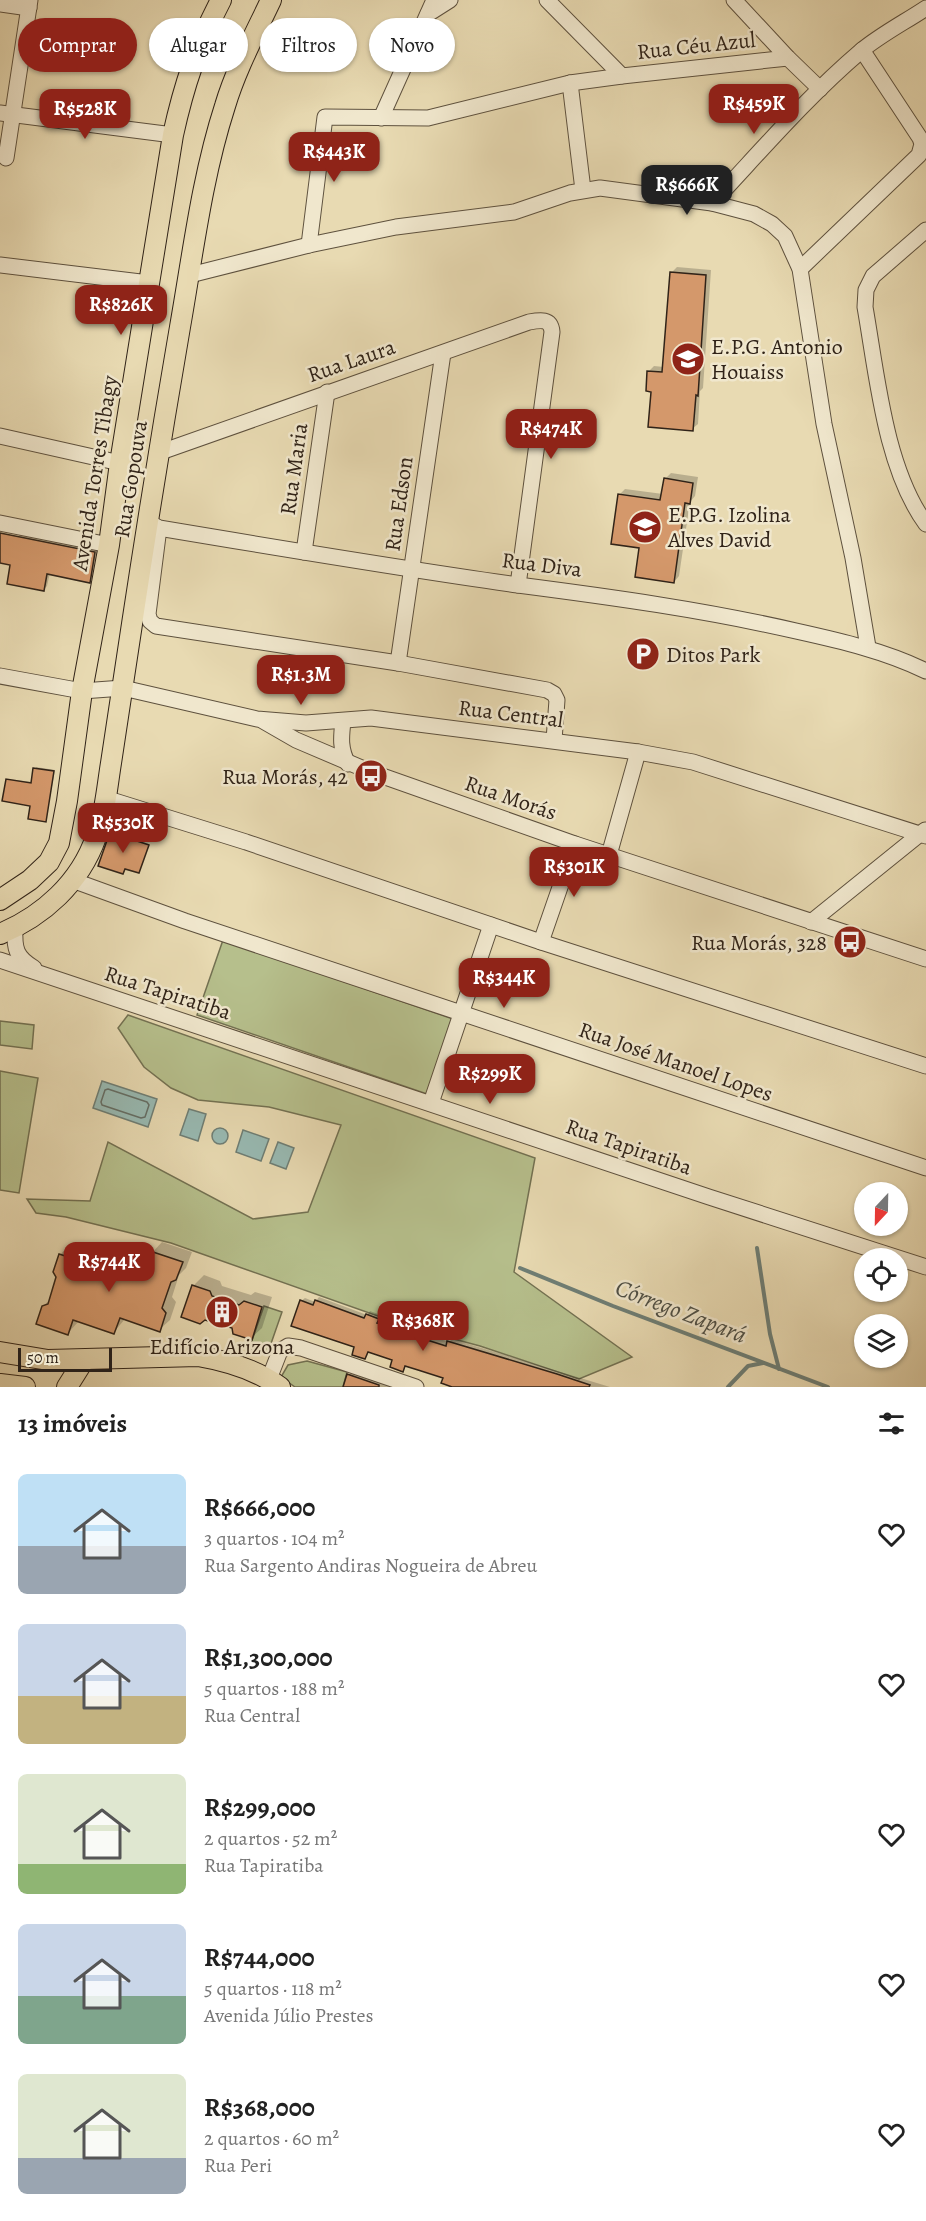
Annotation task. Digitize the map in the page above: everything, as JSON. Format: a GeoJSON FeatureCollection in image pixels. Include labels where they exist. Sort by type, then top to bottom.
{"type":"FeatureCollection","features":[{"type":"Feature","properties":{"kind":"main road","name":"Avenida Torres Tibagy"},"geometry":{"type":"LineString","coordinates":[[0,900],[30,880],[49,862],[57,848],[67,801],[82,691],[109,545],[173,135],[187,79],[197,51],[221,0]]}},
{"type":"Feature","properties":{"kind":"main road","name":"Rua Gopouva"},"geometry":{"type":"LineString","coordinates":[[8,931],[41,912],[58,897],[72,880],[96,837],[105,798],[153,524],[158,453],[208,169],[225,104],[244,56],[271,0]]}},
{"type":"Feature","properties":{"kind":"main road"},"geometry":{"type":"LineString","coordinates":[[0,1352],[56,1360],[198,1356],[219,1360],[275,1383]]}},
{"type":"Feature","properties":{"kind":"main road"},"geometry":{"type":"LineString","coordinates":[[56,1360],[62,1372],[65,1387]]}},
{"type":"Feature","properties":{"kind":"main road"},"geometry":{"type":"LineString","coordinates":[[65,1387],[84,1360]]}},
{"type":"Feature","properties":{"kind":"main road"},"geometry":{"type":"LineString","coordinates":[[0,1384],[25,1387]]}},
{"type":"Feature","properties":{"kind":"street"},"geometry":{"type":"LineString","coordinates":[[381,118],[431,7],[450,0]]}},
{"type":"Feature","properties":{"kind":"street"},"geometry":{"type":"LineString","coordinates":[[547,0],[622,76]]}},
{"type":"Feature","properties":{"kind":"street"},"geometry":{"type":"LineString","coordinates":[[734,0],[820,89]]}},
{"type":"Feature","properties":{"kind":"street"},"geometry":{"type":"LineString","coordinates":[[0,4],[30,4],[6,114],[6,158]]}},
{"type":"Feature","properties":{"kind":"street"},"geometry":{"type":"LineString","coordinates":[[711,203],[820,89],[862,50],[926,8]]}},
{"type":"Feature","properties":{"kind":"street"},"geometry":{"type":"LineString","coordinates":[[800,268],[919,154],[922,144],[862,50]]}},
{"type":"Feature","properties":{"kind":"street","name":"Rua Céu Azul"},"geometry":{"type":"LineString","coordinates":[[309,245],[325,117],[428,118],[570,83],[788,58]]}},
{"type":"Feature","properties":{"kind":"street"},"geometry":{"type":"LineString","coordinates":[[570,83],[583,190]]}},
{"type":"Feature","properties":{"kind":"street"},"geometry":{"type":"LineString","coordinates":[[6,114],[173,135]]}},
{"type":"Feature","properties":{"kind":"street"},"geometry":{"type":"LineString","coordinates":[[190,275],[309,245],[396,227],[514,212],[583,190],[600,188],[711,203],[754,214],[772,224],[785,236],[800,268],[824,424],[853,558],[868,647]]}},
{"type":"Feature","properties":{"kind":"street"},"geometry":{"type":"LineString","coordinates":[[926,230],[873,276],[866,290],[865,307],[887,425],[900,476],[916,511],[926,524]]}},
{"type":"Feature","properties":{"kind":"street"},"geometry":{"type":"LineString","coordinates":[[0,265],[149,283]]}},
{"type":"Feature","properties":{"kind":"street","name":"Rua Laura"},"geometry":{"type":"LineString","coordinates":[[158,453],[529,322],[548,321],[552,326],[552,332],[518,585]]}},
{"type":"Feature","properties":{"kind":"street","name":"Rua Edson"},"geometry":{"type":"LineString","coordinates":[[398,663],[443,353]]}},
{"type":"Feature","properties":{"kind":"street","name":"Rua Maria"},"geometry":{"type":"LineString","coordinates":[[304,552],[327,392]]}},
{"type":"Feature","properties":{"kind":"street"},"geometry":{"type":"LineString","coordinates":[[0,436],[120,463]]}},
{"type":"Feature","properties":{"kind":"street"},"geometry":{"type":"LineString","coordinates":[[0,523],[109,545]]}},
{"type":"Feature","properties":{"kind":"street"},"geometry":{"type":"LineString","coordinates":[[153,524],[148,614],[150,621],[156,626],[398,663],[548,690],[557,700],[554,740]]}},
{"type":"Feature","properties":{"kind":"street","name":"Rua Diva"},"geometry":{"type":"LineString","coordinates":[[153,524],[304,552],[518,585],[588,593],[754,621],[868,647],[926,671]]}},
{"type":"Feature","properties":{"kind":"street","name":"Rua Central"},"geometry":{"type":"LineString","coordinates":[[0,675],[82,691],[123,688],[257,719],[306,723],[370,718],[638,752],[693,762],[924,833]]}},
{"type":"Feature","properties":{"kind":"street","name":"Rua Morás"},"geometry":{"type":"LineString","coordinates":[[257,719],[348,764],[575,844],[926,959]]}},
{"type":"Feature","properties":{"kind":"street"},"geometry":{"type":"LineString","coordinates":[[343,721],[342,753],[348,764]]}},
{"type":"Feature","properties":{"kind":"street"},"geometry":{"type":"LineString","coordinates":[[609,855],[638,752]]}},
{"type":"Feature","properties":{"kind":"street"},"geometry":{"type":"LineString","coordinates":[[105,798],[246,842],[541,942],[926,1066]]}},
{"type":"Feature","properties":{"kind":"street"},"geometry":{"type":"LineString","coordinates":[[811,922],[924,833]]}},
{"type":"Feature","properties":{"kind":"street"},"geometry":{"type":"LineString","coordinates":[[541,942],[575,844]]}},
{"type":"Feature","properties":{"kind":"street","name":"Rua José Manoel Lopes"},"geometry":{"type":"LineString","coordinates":[[72,880],[185,921],[926,1168]]}},
{"type":"Feature","properties":{"kind":"street"},"geometry":{"type":"LineString","coordinates":[[430,1102],[491,925]]}},
{"type":"Feature","properties":{"kind":"street","name":"Rua Tapiratiba"},"geometry":{"type":"LineString","coordinates":[[8,931],[21,960],[44,974]]}},
{"type":"Feature","properties":{"kind":"street","name":"Rua Tapiratiba"},"geometry":{"type":"LineString","coordinates":[[0,960],[709,1197],[926,1267]]}},
{"type":"Feature","properties":{"kind":"street"},"geometry":{"type":"LineString","coordinates":[[275,1383],[280,1351],[288,1346],[301,1348],[416,1387]]}},
{"type":"Feature","properties":{"kind":"green space"},"geometry":{"type":"Polygon","coordinates":[[[223,940],[453,1019],[427,1094],[197,1015],[223,940]]]}},
{"type":"Feature","properties":{"kind":"green space"},"geometry":{"type":"Polygon","coordinates":[[[128,1015],[535,1158],[514,1272],[632,1357],[579,1379],[480,1346],[409,1327],[171,1243],[66,1217],[36,1213],[27,1199],[90,1201],[108,1142],[253,1219],[308,1212],[341,1125],[269,1107],[198,1100],[171,1088],[144,1067],[118,1028],[128,1015]]]}},
{"type":"Feature","properties":{"kind":"green space"},"geometry":{"type":"Polygon","coordinates":[[[0,1021],[34,1025],[32,1049],[0,1045],[0,1021]]]}},
{"type":"Feature","properties":{"kind":"green space"},"geometry":{"type":"Polygon","coordinates":[[[0,1071],[38,1078],[19,1193],[0,1190],[0,1071]]]}},
{"type":"Feature","properties":{"kind":"green space"},"geometry":{"type":"Polygon","coordinates":[[[264,1306],[282,1312],[267,1355],[249,1349],[264,1306]]]}},
{"type":"Feature","properties":{"kind":"green space"},"geometry":{"type":"Polygon","coordinates":[[[307,1361],[347,1372],[343,1387],[295,1387],[281,1377],[288,1365],[307,1361]]]}},
{"type":"Feature","properties":{"kind":"water"},"geometry":{"type":"Polygon","coordinates":[[[102,1081],[157,1099],[148,1127],[93,1108],[102,1081]]]}},
{"type":"Feature","properties":{"kind":"water"},"geometry":{"type":"Polygon","coordinates":[[[189,1109],[206,1114],[198,1141],[180,1135],[189,1109]]]}},
{"type":"Feature","properties":{"kind":"water"},"geometry":{"type":"Polygon","coordinates":[[[220,1128],[226,1130],[228,1136],[226,1142],[220,1144],[214,1142],[212,1136],[214,1130],[220,1128]]]}},
{"type":"Feature","properties":{"kind":"water"},"geometry":{"type":"Polygon","coordinates":[[[243,1130],[269,1139],[261,1161],[236,1152],[243,1130]]]}},
{"type":"Feature","properties":{"kind":"water"},"geometry":{"type":"Polygon","coordinates":[[[278,1142],[294,1148],[286,1169],[270,1163],[278,1142]]]}},
{"type":"Feature","properties":{"kind":"building"},"geometry":{"type":"Polygon","coordinates":[[[670,272],[706,275],[698,396],[696,395],[693,431],[648,427],[651,392],[646,391],[647,371],[662,372],[670,272]]]}},
{"type":"Feature","properties":{"kind":"building"},"geometry":{"type":"Polygon","coordinates":[[[664,478],[693,483],[690,504],[685,503],[674,583],[635,577],[639,548],[611,544],[618,494],[660,500],[664,478]]]}},
{"type":"Feature","properties":{"kind":"building"},"geometry":{"type":"Polygon","coordinates":[[[0,533],[95,552],[90,583],[47,574],[44,591],[7,584],[10,565],[0,563],[0,533]]]}},
{"type":"Feature","properties":{"kind":"building"},"geometry":{"type":"Polygon","coordinates":[[[33,768],[54,771],[46,822],[28,819],[30,806],[2,801],[6,779],[31,783],[33,768]]]}},
{"type":"Feature","properties":{"kind":"building"},"geometry":{"type":"Polygon","coordinates":[[[110,832],[149,845],[139,873],[125,869],[123,874],[98,866],[110,832]]]}},
{"type":"Feature","properties":{"kind":"building"},"geometry":{"type":"Polygon","coordinates":[[[150,1251],[183,1262],[176,1280],[171,1282],[162,1308],[166,1313],[160,1332],[120,1318],[114,1334],[73,1320],[68,1335],[36,1324],[42,1306],[48,1304],[56,1277],[53,1272],[59,1254],[100,1267],[104,1254],[145,1267],[150,1251]]]}},
{"type":"Feature","properties":{"kind":"building","name":"Edifício Arizona"},"geometry":{"type":"Polygon","coordinates":[[[192,1285],[210,1291],[212,1296],[239,1305],[244,1301],[262,1307],[252,1340],[233,1334],[232,1328],[205,1320],[200,1324],[181,1317],[192,1285]]]}},
{"type":"Feature","properties":{"kind":"building"},"geometry":{"type":"Polygon","coordinates":[[[300,1300],[313,1305],[315,1300],[364,1318],[366,1314],[379,1319],[377,1323],[427,1340],[446,1346],[447,1341],[590,1385],[589,1387],[452,1387],[441,1383],[443,1378],[405,1366],[403,1372],[390,1367],[392,1360],[368,1352],[365,1359],[352,1355],[354,1347],[291,1326],[300,1300]]]}},
{"type":"Feature","properties":{"kind":"building"},"geometry":{"type":"Polygon","coordinates":[[[347,1374],[379,1385],[379,1387],[343,1387],[347,1374]]]}},
{"type":"Feature","properties":{"kind":"waterway"},"geometry":{"type":"LineString","coordinates":[[757,1248],[770,1334],[779,1369]]}},
{"type":"Feature","properties":{"kind":"waterway","name":"Córrego Zapará"},"geometry":{"type":"LineString","coordinates":[[520,1268],[613,1306],[828,1387]]}},
{"type":"Feature","properties":{"kind":"waterway"},"geometry":{"type":"LineString","coordinates":[[728,1387],[748,1366],[763,1363]]}},
{"type":"Feature","properties":{"kind":"place","name":"E.P.G. Antonio Houaiss"},"geometry":{"type":"Point","coordinates":[688,359]}},
{"type":"Feature","properties":{"kind":"place","name":"E.P.G. Izolina Alves David"},"geometry":{"type":"Point","coordinates":[645,527]}},
{"type":"Feature","properties":{"kind":"place","name":"Ditos Park"},"geometry":{"type":"Point","coordinates":[643,654]}},
{"type":"Feature","properties":{"kind":"place","name":"Rua Morás, 42"},"geometry":{"type":"Point","coordinates":[371,776]}},
{"type":"Feature","properties":{"kind":"place","name":"Rua Morás, 328"},"geometry":{"type":"Point","coordinates":[850,942]}},
{"type":"Feature","properties":{"kind":"place","name":"Edifício Arizona"},"geometry":{"type":"Point","coordinates":[222,1312]}}]}
